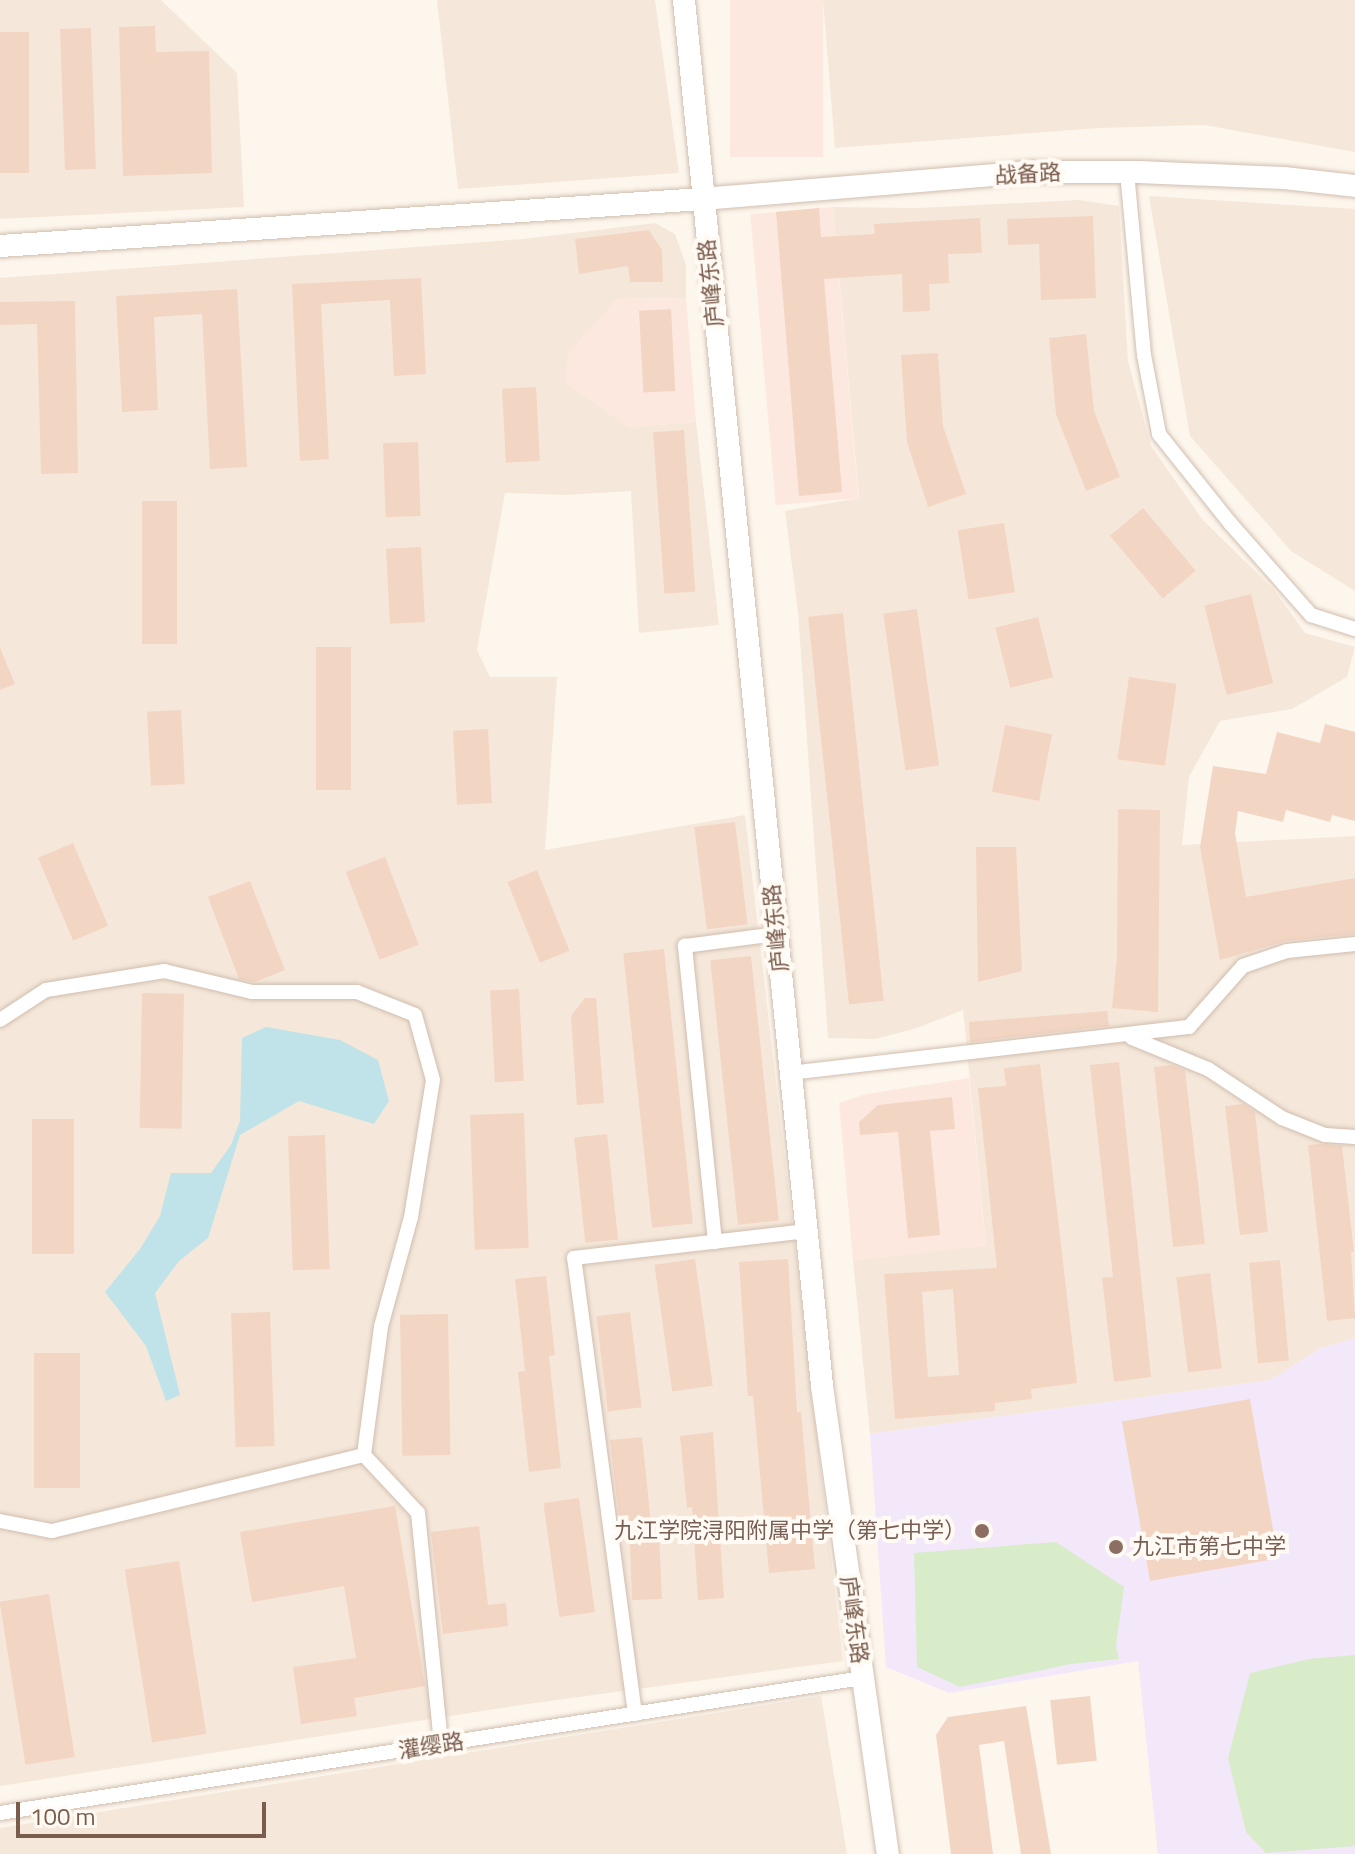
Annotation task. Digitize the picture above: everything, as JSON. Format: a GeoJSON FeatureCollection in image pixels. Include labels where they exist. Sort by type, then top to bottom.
{"type":"FeatureCollection","features":[{"type":"Feature","properties":{"kind":"main road","name":"庐峰东路"},"geometry":{"type":"LineString","coordinates":[[684,0],[822,1386],[888,1854]]}},
{"type":"Feature","properties":{"kind":"main road","name":"战备路"},"geometry":{"type":"LineString","coordinates":[[0,246],[702,199],[1032,172],[1284,178],[1355,186]]}},
{"type":"Feature","properties":{"kind":"street"},"geometry":{"type":"LineString","coordinates":[[1127,172],[1144,355],[1159,434],[1230,523],[1311,615],[1355,629]]}},
{"type":"Feature","properties":{"kind":"street"},"geometry":{"type":"LineString","coordinates":[[715,1242],[685,946],[776,934]]}},
{"type":"Feature","properties":{"kind":"street"},"geometry":{"type":"LineString","coordinates":[[790,1073],[1189,1027],[1243,966],[1287,951],[1355,944]]}},
{"type":"Feature","properties":{"kind":"street"},"geometry":{"type":"LineString","coordinates":[[0,1020],[46,990],[164,971],[252,992],[357,992],[415,1015],[433,1080],[411,1217],[381,1327],[364,1455]]}},
{"type":"Feature","properties":{"kind":"street"},"geometry":{"type":"LineString","coordinates":[[1128,1036],[1208,1069],[1282,1118],[1325,1135],[1355,1137]]}},
{"type":"Feature","properties":{"kind":"street"},"geometry":{"type":"LineString","coordinates":[[635,1714],[574,1258],[806,1231]]}},
{"type":"Feature","properties":{"kind":"street"},"geometry":{"type":"LineString","coordinates":[[0,1521],[52,1531],[364,1455]]}},
{"type":"Feature","properties":{"kind":"street"},"geometry":{"type":"LineString","coordinates":[[364,1455],[418,1513],[441,1744]]}},
{"type":"Feature","properties":{"kind":"street","name":"灌缨路"},"geometry":{"type":"LineString","coordinates":[[0,1813],[862,1678]]}},
{"type":"Feature","properties":{"kind":"shaded area"},"geometry":{"type":"Polygon","coordinates":[[[0,0],[161,0],[237,73],[244,207],[0,219],[0,0]]]}},
{"type":"Feature","properties":{"kind":"shaded area"},"geometry":{"type":"Polygon","coordinates":[[[437,0],[655,0],[679,173],[458,189],[437,0]]]}},
{"type":"Feature","properties":{"kind":"shaded area"},"geometry":{"type":"Polygon","coordinates":[[[730,0],[823,0],[823,157],[730,157],[730,0]]]}},
{"type":"Feature","properties":{"kind":"shaded area"},"geometry":{"type":"Polygon","coordinates":[[[823,0],[1355,0],[1355,152],[1204,125],[1099,128],[835,148],[823,0]]]}},
{"type":"Feature","properties":{"kind":"shaded area"},"geometry":{"type":"Polygon","coordinates":[[[1149,196],[1355,209],[1355,591],[1291,551],[1190,436],[1149,196]]]}},
{"type":"Feature","properties":{"kind":"shaded area"},"geometry":{"type":"Polygon","coordinates":[[[1079,200],[1119,206],[1128,361],[1151,446],[1203,520],[1274,590],[1305,633],[1355,647],[1347,677],[1292,709],[1220,721],[1189,777],[1182,845],[1355,836],[1355,1338],[1319,1349],[1271,1380],[870,1434],[853,1260],[986,1245],[963,1010],[917,1028],[875,1039],[828,1038],[798,612],[785,511],[859,498],[833,207],[919,208],[1079,200]]]}},
{"type":"Feature","properties":{"kind":"shaded area"},"geometry":{"type":"Polygon","coordinates":[[[833,207],[858,498],[776,505],[750,214],[833,207]]]}},
{"type":"Feature","properties":{"kind":"shaded area"},"geometry":{"type":"Polygon","coordinates":[[[655,223],[675,234],[686,265],[686,298],[617,299],[628,427],[696,422],[719,625],[639,633],[631,491],[565,495],[505,493],[477,650],[490,677],[557,677],[545,850],[745,815],[843,1661],[528,1704],[0,1786],[0,278],[523,239],[655,223]]]}},
{"type":"Feature","properties":{"kind":"shaded area"},"geometry":{"type":"Polygon","coordinates":[[[686,298],[696,422],[628,427],[566,383],[568,353],[617,299],[686,298]]]}},
{"type":"Feature","properties":{"kind":"shaded area"},"geometry":{"type":"Polygon","coordinates":[[[969,1078],[986,1246],[853,1260],[839,1103],[866,1094],[969,1078]]]}},
{"type":"Feature","properties":{"kind":"shaded area","name":"九江市第七中学"},"geometry":{"type":"Polygon","coordinates":[[[1355,1338],[1355,1854],[1158,1854],[1138,1661],[949,1693],[886,1667],[870,1434],[1271,1380],[1319,1349],[1355,1338]]]}},
{"type":"Feature","properties":{"kind":"shaded area"},"geometry":{"type":"Polygon","coordinates":[[[821,1696],[847,1854],[0,1854],[0,1828],[821,1696]]]}},
{"type":"Feature","properties":{"kind":"green space"},"geometry":{"type":"Polygon","coordinates":[[[1056,1542],[1124,1587],[1116,1646],[1119,1659],[1071,1664],[960,1687],[917,1667],[914,1553],[1056,1542]]]}},
{"type":"Feature","properties":{"kind":"green space"},"geometry":{"type":"Polygon","coordinates":[[[1355,1655],[1355,1846],[1266,1853],[1246,1832],[1228,1758],[1250,1673],[1309,1659],[1355,1655]]]}},
{"type":"Feature","properties":{"kind":"water"},"geometry":{"type":"Polygon","coordinates":[[[266,1027],[340,1040],[378,1060],[389,1101],[374,1124],[299,1101],[240,1135],[208,1238],[179,1261],[155,1293],[180,1395],[166,1401],[146,1346],[105,1292],[140,1249],[160,1216],[171,1173],[211,1173],[231,1145],[240,1121],[242,1038],[266,1027]]]}},
{"type":"Feature","properties":{"kind":"building"},"geometry":{"type":"Polygon","coordinates":[[[155,26],[156,52],[209,51],[212,173],[123,176],[119,27],[155,26]]]}},
{"type":"Feature","properties":{"kind":"building"},"geometry":{"type":"Polygon","coordinates":[[[91,28],[96,169],[65,170],[60,29],[91,28]]]}},
{"type":"Feature","properties":{"kind":"building"},"geometry":{"type":"Polygon","coordinates":[[[0,32],[29,32],[29,173],[0,173],[0,32]]]}},
{"type":"Feature","properties":{"kind":"building"},"geometry":{"type":"Polygon","coordinates":[[[819,208],[821,237],[875,234],[874,224],[980,218],[982,253],[948,254],[949,283],[929,284],[930,311],[903,312],[902,274],[824,279],[842,492],[799,496],[776,212],[819,208]]]}},
{"type":"Feature","properties":{"kind":"building"},"geometry":{"type":"Polygon","coordinates":[[[1093,216],[1096,298],[1041,300],[1039,244],[1008,245],[1007,219],[1093,216]]]}},
{"type":"Feature","properties":{"kind":"building"},"geometry":{"type":"Polygon","coordinates":[[[649,230],[662,250],[663,282],[630,282],[628,266],[579,274],[575,239],[649,230]]]}},
{"type":"Feature","properties":{"kind":"building"},"geometry":{"type":"Polygon","coordinates":[[[421,278],[426,374],[394,376],[390,300],[321,304],[329,459],[300,461],[292,284],[421,278]]]}},
{"type":"Feature","properties":{"kind":"building"},"geometry":{"type":"Polygon","coordinates":[[[237,289],[247,467],[210,469],[202,314],[154,317],[158,410],[122,412],[116,296],[237,289]]]}},
{"type":"Feature","properties":{"kind":"building"},"geometry":{"type":"Polygon","coordinates":[[[75,301],[78,473],[41,474],[37,324],[0,325],[0,302],[75,301]]]}},
{"type":"Feature","properties":{"kind":"building"},"geometry":{"type":"Polygon","coordinates":[[[671,309],[675,391],[643,393],[639,311],[671,309]]]}},
{"type":"Feature","properties":{"kind":"building"},"geometry":{"type":"Polygon","coordinates":[[[1086,334],[1094,411],[1120,477],[1086,491],[1056,414],[1049,338],[1086,334]]]}},
{"type":"Feature","properties":{"kind":"building"},"geometry":{"type":"Polygon","coordinates":[[[938,353],[943,426],[966,494],[928,507],[907,442],[901,355],[938,353]]]}},
{"type":"Feature","properties":{"kind":"building"},"geometry":{"type":"Polygon","coordinates":[[[536,387],[540,461],[506,463],[502,389],[536,387]]]}},
{"type":"Feature","properties":{"kind":"building"},"geometry":{"type":"Polygon","coordinates":[[[684,430],[695,592],[664,594],[653,432],[684,430]]]}},
{"type":"Feature","properties":{"kind":"building"},"geometry":{"type":"Polygon","coordinates":[[[418,442],[421,516],[386,517],[383,443],[418,442]]]}},
{"type":"Feature","properties":{"kind":"building"},"geometry":{"type":"Polygon","coordinates":[[[142,501],[177,501],[177,644],[142,644],[142,501]]]}},
{"type":"Feature","properties":{"kind":"building"},"geometry":{"type":"Polygon","coordinates":[[[1143,508],[1196,571],[1163,598],[1110,536],[1143,508]]]}},
{"type":"Feature","properties":{"kind":"building"},"geometry":{"type":"Polygon","coordinates":[[[1004,523],[1015,592],[969,599],[958,530],[1004,523]]]}},
{"type":"Feature","properties":{"kind":"building"},"geometry":{"type":"Polygon","coordinates":[[[421,547],[425,622],[390,624],[386,549],[421,547]]]}},
{"type":"Feature","properties":{"kind":"building"},"geometry":{"type":"Polygon","coordinates":[[[1251,594],[1273,683],[1227,695],[1204,606],[1251,594]]]}},
{"type":"Feature","properties":{"kind":"building"},"geometry":{"type":"Polygon","coordinates":[[[917,609],[939,765],[905,770],[883,614],[917,609]]]}},
{"type":"Feature","properties":{"kind":"building"},"geometry":{"type":"Polygon","coordinates":[[[843,613],[884,1001],[849,1005],[808,617],[843,613]]]}},
{"type":"Feature","properties":{"kind":"building"},"geometry":{"type":"Polygon","coordinates":[[[1038,617],[1053,677],[1010,688],[995,628],[1038,617]]]}},
{"type":"Feature","properties":{"kind":"building"},"geometry":{"type":"Polygon","coordinates":[[[316,647],[351,647],[351,790],[316,790],[316,647]]]}},
{"type":"Feature","properties":{"kind":"building"},"geometry":{"type":"Polygon","coordinates":[[[0,648],[15,684],[0,690],[0,648]]]}},
{"type":"Feature","properties":{"kind":"building"},"geometry":{"type":"Polygon","coordinates":[[[1129,677],[1177,684],[1165,766],[1117,759],[1129,677]]]}},
{"type":"Feature","properties":{"kind":"building"},"geometry":{"type":"Polygon","coordinates":[[[181,710],[185,784],[151,786],[147,712],[181,710]]]}},
{"type":"Feature","properties":{"kind":"building"},"geometry":{"type":"Polygon","coordinates":[[[1325,724],[1355,732],[1355,821],[1332,815],[1330,822],[1286,810],[1283,822],[1238,811],[1235,833],[1246,897],[1355,878],[1355,934],[1286,941],[1220,960],[1200,847],[1213,766],[1266,774],[1277,732],[1320,743],[1325,724]]]}},
{"type":"Feature","properties":{"kind":"building"},"geometry":{"type":"Polygon","coordinates":[[[1005,725],[1052,734],[1039,801],[992,792],[1005,725]]]}},
{"type":"Feature","properties":{"kind":"building"},"geometry":{"type":"Polygon","coordinates":[[[488,729],[492,803],[457,805],[453,731],[488,729]]]}},
{"type":"Feature","properties":{"kind":"building"},"geometry":{"type":"Polygon","coordinates":[[[1118,809],[1160,810],[1158,1012],[1112,1008],[1117,957],[1118,809]]]}},
{"type":"Feature","properties":{"kind":"building"},"geometry":{"type":"Polygon","coordinates":[[[735,822],[748,924],[707,929],[694,827],[735,822]]]}},
{"type":"Feature","properties":{"kind":"building"},"geometry":{"type":"Polygon","coordinates":[[[73,843],[108,926],[73,941],[38,858],[73,843]]]}},
{"type":"Feature","properties":{"kind":"building"},"geometry":{"type":"Polygon","coordinates":[[[976,847],[1016,847],[1022,971],[978,982],[976,847]]]}},
{"type":"Feature","properties":{"kind":"building"},"geometry":{"type":"Polygon","coordinates":[[[385,857],[419,945],[379,960],[346,872],[385,857]]]}},
{"type":"Feature","properties":{"kind":"building"},"geometry":{"type":"Polygon","coordinates":[[[537,870],[570,951],[540,963],[507,882],[537,870]]]}},
{"type":"Feature","properties":{"kind":"building"},"geometry":{"type":"Polygon","coordinates":[[[250,881],[285,970],[255,982],[239,979],[208,897],[250,881]]]}},
{"type":"Feature","properties":{"kind":"building"},"geometry":{"type":"Polygon","coordinates":[[[664,949],[693,1223],[652,1228],[623,953],[664,949]]]}},
{"type":"Feature","properties":{"kind":"building"},"geometry":{"type":"Polygon","coordinates":[[[751,956],[779,1221],[738,1225],[710,960],[751,956]]]}},
{"type":"Feature","properties":{"kind":"building"},"geometry":{"type":"Polygon","coordinates":[[[519,989],[524,1081],[495,1082],[490,991],[519,989]]]}},
{"type":"Feature","properties":{"kind":"building"},"geometry":{"type":"Polygon","coordinates":[[[142,993],[184,994],[182,1129],[140,1128],[142,993]]]}},
{"type":"Feature","properties":{"kind":"building"},"geometry":{"type":"Polygon","coordinates":[[[585,998],[596,998],[604,1103],[577,1105],[571,1016],[585,998]]]}},
{"type":"Feature","properties":{"kind":"building"},"geometry":{"type":"Polygon","coordinates":[[[1107,1011],[1109,1026],[970,1042],[969,1022],[1107,1011]]]}},
{"type":"Feature","properties":{"kind":"building"},"geometry":{"type":"Polygon","coordinates":[[[1119,1062],[1151,1377],[1114,1382],[1102,1278],[1113,1277],[1090,1065],[1119,1062]]]}},
{"type":"Feature","properties":{"kind":"building"},"geometry":{"type":"Polygon","coordinates":[[[1040,1064],[1077,1383],[1031,1389],[1032,1399],[995,1403],[995,1411],[895,1419],[884,1274],[997,1268],[978,1088],[1006,1086],[1004,1068],[1040,1064]],[[953,1289],[922,1292],[928,1377],[959,1375],[953,1289]]]}},
{"type":"Feature","properties":{"kind":"building"},"geometry":{"type":"Polygon","coordinates":[[[1171,1065],[1185,1070],[1205,1244],[1173,1247],[1154,1067],[1171,1065]]]}},
{"type":"Feature","properties":{"kind":"building"},"geometry":{"type":"Polygon","coordinates":[[[952,1097],[955,1129],[930,1131],[940,1235],[908,1238],[898,1132],[860,1135],[859,1122],[878,1105],[952,1097]]]}},
{"type":"Feature","properties":{"kind":"building"},"geometry":{"type":"Polygon","coordinates":[[[1243,1104],[1255,1112],[1268,1232],[1240,1235],[1225,1106],[1243,1104]]]}},
{"type":"Feature","properties":{"kind":"building"},"geometry":{"type":"Polygon","coordinates":[[[524,1113],[529,1248],[475,1250],[470,1115],[524,1113]]]}},
{"type":"Feature","properties":{"kind":"building"},"geometry":{"type":"Polygon","coordinates":[[[32,1119],[74,1119],[74,1254],[32,1254],[32,1119]]]}},
{"type":"Feature","properties":{"kind":"building"},"geometry":{"type":"Polygon","coordinates":[[[607,1134],[618,1239],[585,1243],[574,1137],[607,1134]]]}},
{"type":"Feature","properties":{"kind":"building"},"geometry":{"type":"Polygon","coordinates":[[[325,1135],[330,1269],[293,1270],[288,1136],[325,1135]]]}},
{"type":"Feature","properties":{"kind":"building"},"geometry":{"type":"Polygon","coordinates":[[[1308,1145],[1342,1146],[1354,1252],[1351,1252],[1355,1318],[1327,1321],[1308,1145]]]}},
{"type":"Feature","properties":{"kind":"building"},"geometry":{"type":"Polygon","coordinates":[[[695,1259],[713,1386],[672,1391],[654,1265],[695,1259]]]}},
{"type":"Feature","properties":{"kind":"building"},"geometry":{"type":"Polygon","coordinates":[[[788,1259],[797,1412],[801,1412],[815,1569],[769,1573],[753,1396],[748,1396],[739,1262],[788,1259]]]}},
{"type":"Feature","properties":{"kind":"building"},"geometry":{"type":"Polygon","coordinates":[[[1280,1260],[1289,1361],[1258,1363],[1249,1263],[1280,1260]]]}},
{"type":"Feature","properties":{"kind":"building"},"geometry":{"type":"Polygon","coordinates":[[[1210,1273],[1222,1368],[1188,1372],[1176,1277],[1210,1273]]]}},
{"type":"Feature","properties":{"kind":"building"},"geometry":{"type":"Polygon","coordinates":[[[546,1276],[555,1355],[549,1356],[561,1468],[529,1472],[518,1372],[525,1371],[515,1279],[546,1276]]]}},
{"type":"Feature","properties":{"kind":"building"},"geometry":{"type":"Polygon","coordinates":[[[270,1312],[275,1446],[236,1447],[231,1313],[270,1312]]]}},
{"type":"Feature","properties":{"kind":"building"},"geometry":{"type":"Polygon","coordinates":[[[630,1312],[642,1407],[608,1411],[596,1316],[630,1312]]]}},
{"type":"Feature","properties":{"kind":"building"},"geometry":{"type":"Polygon","coordinates":[[[448,1314],[450,1455],[402,1456],[400,1315],[448,1314]]]}},
{"type":"Feature","properties":{"kind":"building"},"geometry":{"type":"Polygon","coordinates":[[[34,1353],[80,1353],[80,1488],[34,1488],[34,1353]]]}},
{"type":"Feature","properties":{"kind":"building"},"geometry":{"type":"Polygon","coordinates":[[[1250,1399],[1278,1559],[1150,1581],[1122,1422],[1250,1399]]]}},
{"type":"Feature","properties":{"kind":"building"},"geometry":{"type":"Polygon","coordinates":[[[713,1432],[724,1598],[698,1600],[692,1507],[687,1508],[680,1436],[713,1432]]]}},
{"type":"Feature","properties":{"kind":"building"},"geometry":{"type":"Polygon","coordinates":[[[642,1437],[652,1532],[659,1532],[662,1599],[632,1600],[629,1515],[619,1516],[610,1440],[642,1437]]]}},
{"type":"Feature","properties":{"kind":"building"},"geometry":{"type":"Polygon","coordinates":[[[579,1498],[595,1612],[559,1617],[543,1503],[579,1498]]]}},
{"type":"Feature","properties":{"kind":"building"},"geometry":{"type":"Polygon","coordinates":[[[395,1506],[425,1686],[354,1698],[357,1716],[301,1724],[293,1667],[356,1658],[344,1586],[252,1602],[240,1532],[395,1506]]]}},
{"type":"Feature","properties":{"kind":"building"},"geometry":{"type":"Polygon","coordinates":[[[479,1526],[488,1605],[506,1603],[508,1626],[443,1634],[431,1532],[479,1526]]]}},
{"type":"Feature","properties":{"kind":"building"},"geometry":{"type":"Polygon","coordinates":[[[179,1561],[206,1734],[152,1742],[125,1570],[179,1561]]]}},
{"type":"Feature","properties":{"kind":"building"},"geometry":{"type":"Polygon","coordinates":[[[49,1594],[75,1757],[25,1765],[0,1602],[49,1594]]]}},
{"type":"Feature","properties":{"kind":"building"},"geometry":{"type":"Polygon","coordinates":[[[1090,1696],[1097,1761],[1057,1765],[1050,1700],[1090,1696]]]}},
{"type":"Feature","properties":{"kind":"building"},"geometry":{"type":"Polygon","coordinates":[[[1026,1706],[1051,1854],[1021,1854],[1004,1741],[979,1745],[993,1854],[951,1854],[936,1735],[948,1717],[1026,1706]]]}},
{"type":"Feature","properties":{"kind":"place","name":"九江学院浔阳附属中学（第七中学）"},"geometry":{"type":"Point","coordinates":[982,1531]}},
{"type":"Feature","properties":{"kind":"place","name":"九江市第七中学"},"geometry":{"type":"Point","coordinates":[1116,1547]}}]}
